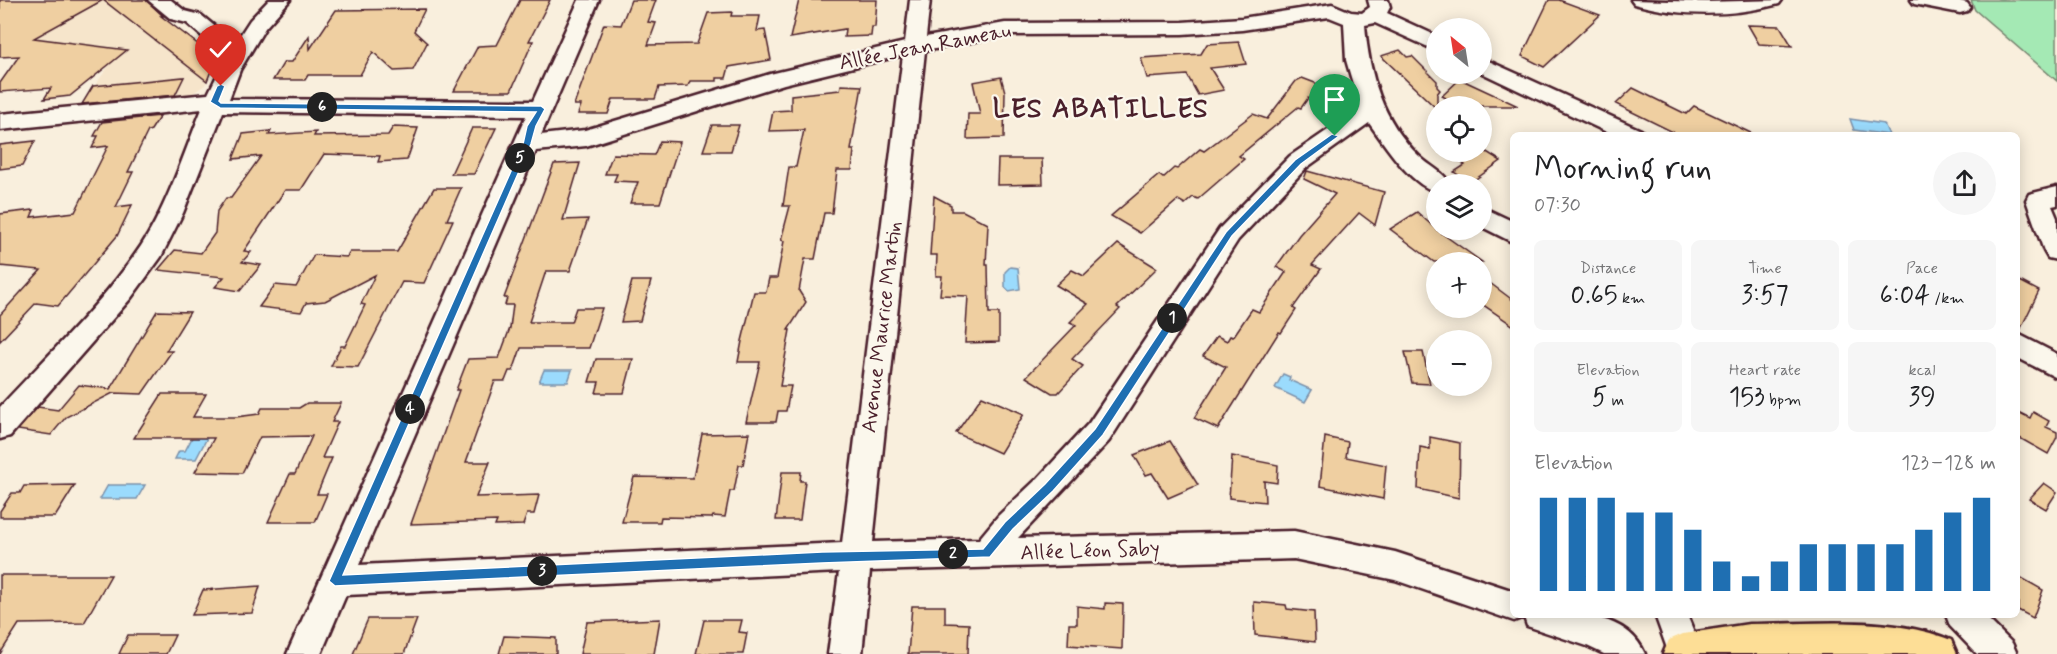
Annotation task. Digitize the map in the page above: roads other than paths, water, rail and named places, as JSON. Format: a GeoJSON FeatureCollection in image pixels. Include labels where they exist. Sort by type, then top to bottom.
{"type":"FeatureCollection","features":[{"type":"Feature","properties":{"kind":"main road"},"geometry":{"type":"LineString","coordinates":[[1692,653],[1749,643],[1881,644],[1937,654]]}},
{"type":"Feature","properties":{"kind":"street"},"geometry":{"type":"LineString","coordinates":[[158,0],[178,15],[194,19],[237,55]]}},
{"type":"Feature","properties":{"kind":"street"},"geometry":{"type":"LineString","coordinates":[[0,427],[122,291],[152,250],[171,213],[214,102],[237,55],[257,25],[280,0]]}},
{"type":"Feature","properties":{"kind":"street"},"geometry":{"type":"LineString","coordinates":[[304,654],[527,144],[531,126],[541,109],[589,0]]}},
{"type":"Feature","properties":{"kind":"street","name":"Avenue Maurice Martin"},"geometry":{"type":"LineString","coordinates":[[845,654],[920,0]]}},
{"type":"Feature","properties":{"kind":"street"},"geometry":{"type":"LineString","coordinates":[[1641,0],[1670,8],[1725,9],[1772,0]]}},
{"type":"Feature","properties":{"kind":"street"},"geometry":{"type":"LineString","coordinates":[[1921,0],[1960,7]]}},
{"type":"Feature","properties":{"kind":"street"},"geometry":{"type":"LineString","coordinates":[[1330,5],[1369,11],[1426,39]]}},
{"type":"Feature","properties":{"kind":"street","name":"Allée Jean Rameau"},"geometry":{"type":"LineString","coordinates":[[527,144],[586,138],[778,79],[1005,29],[1182,28],[1242,24],[1330,5]]}},
{"type":"Feature","properties":{"kind":"street"},"geometry":{"type":"LineString","coordinates":[[1369,11],[1357,60],[1372,110],[1410,161],[1426,174]]}},
{"type":"Feature","properties":{"kind":"street"},"geometry":{"type":"LineString","coordinates":[[1492,70],[1627,132]]}},
{"type":"Feature","properties":{"kind":"street"},"geometry":{"type":"LineString","coordinates":[[0,122],[205,101],[228,106],[541,109]]}},
{"type":"Feature","properties":{"kind":"street"},"geometry":{"type":"LineString","coordinates":[[986,554],[1009,526],[1049,487],[1099,432],[1229,234],[1298,162],[1372,110]]}},
{"type":"Feature","properties":{"kind":"street"},"geometry":{"type":"LineString","coordinates":[[2057,196],[2038,200],[2057,251]]}},
{"type":"Feature","properties":{"kind":"street"},"geometry":{"type":"LineString","coordinates":[[1492,222],[1510,232]]}},
{"type":"Feature","properties":{"kind":"street"},"geometry":{"type":"LineString","coordinates":[[2020,346],[2057,366]]}},
{"type":"Feature","properties":{"kind":"street","name":"Allée Léon Saby"},"geometry":{"type":"LineString","coordinates":[[335,581],[855,557],[1294,545],[1395,566],[1510,605]]}},
{"type":"Feature","properties":{"kind":"street"},"geometry":{"type":"LineString","coordinates":[[1548,618],[1610,640],[1623,646],[1628,654]]}},
{"type":"Feature","properties":{"kind":"street"},"geometry":{"type":"LineString","coordinates":[[1673,618],[1692,653]]}},
{"type":"Feature","properties":{"kind":"street"},"geometry":{"type":"LineString","coordinates":[[1965,618],[2000,654]]}},
{"type":"Feature","properties":{"kind":"water"},"geometry":{"type":"Polygon","coordinates":[[[1850,119],[1884,124],[1888,132],[1868,132],[1854,130],[1850,119]]]}},
{"type":"Feature","properties":{"kind":"water"},"geometry":{"type":"Polygon","coordinates":[[[1010,267],[1018,268],[1020,289],[1009,291],[1005,287],[1005,272],[1010,267]]]}},
{"type":"Feature","properties":{"kind":"water"},"geometry":{"type":"Polygon","coordinates":[[[544,370],[572,370],[568,382],[539,382],[544,370]]]}},
{"type":"Feature","properties":{"kind":"water"},"geometry":{"type":"Polygon","coordinates":[[[1283,374],[1290,377],[1289,380],[1312,390],[1305,402],[1275,388],[1283,374]]]}},
{"type":"Feature","properties":{"kind":"water"},"geometry":{"type":"Polygon","coordinates":[[[193,436],[208,436],[196,459],[175,459],[179,451],[185,451],[193,436]]]}},
{"type":"Feature","properties":{"kind":"water"},"geometry":{"type":"Polygon","coordinates":[[[108,485],[145,485],[137,499],[100,499],[108,485]]]}},
{"type":"Feature","properties":{"kind":"district","name":"LES ABATILLES"},"geometry":{"type":"Point","coordinates":[1101,109]}}]}
